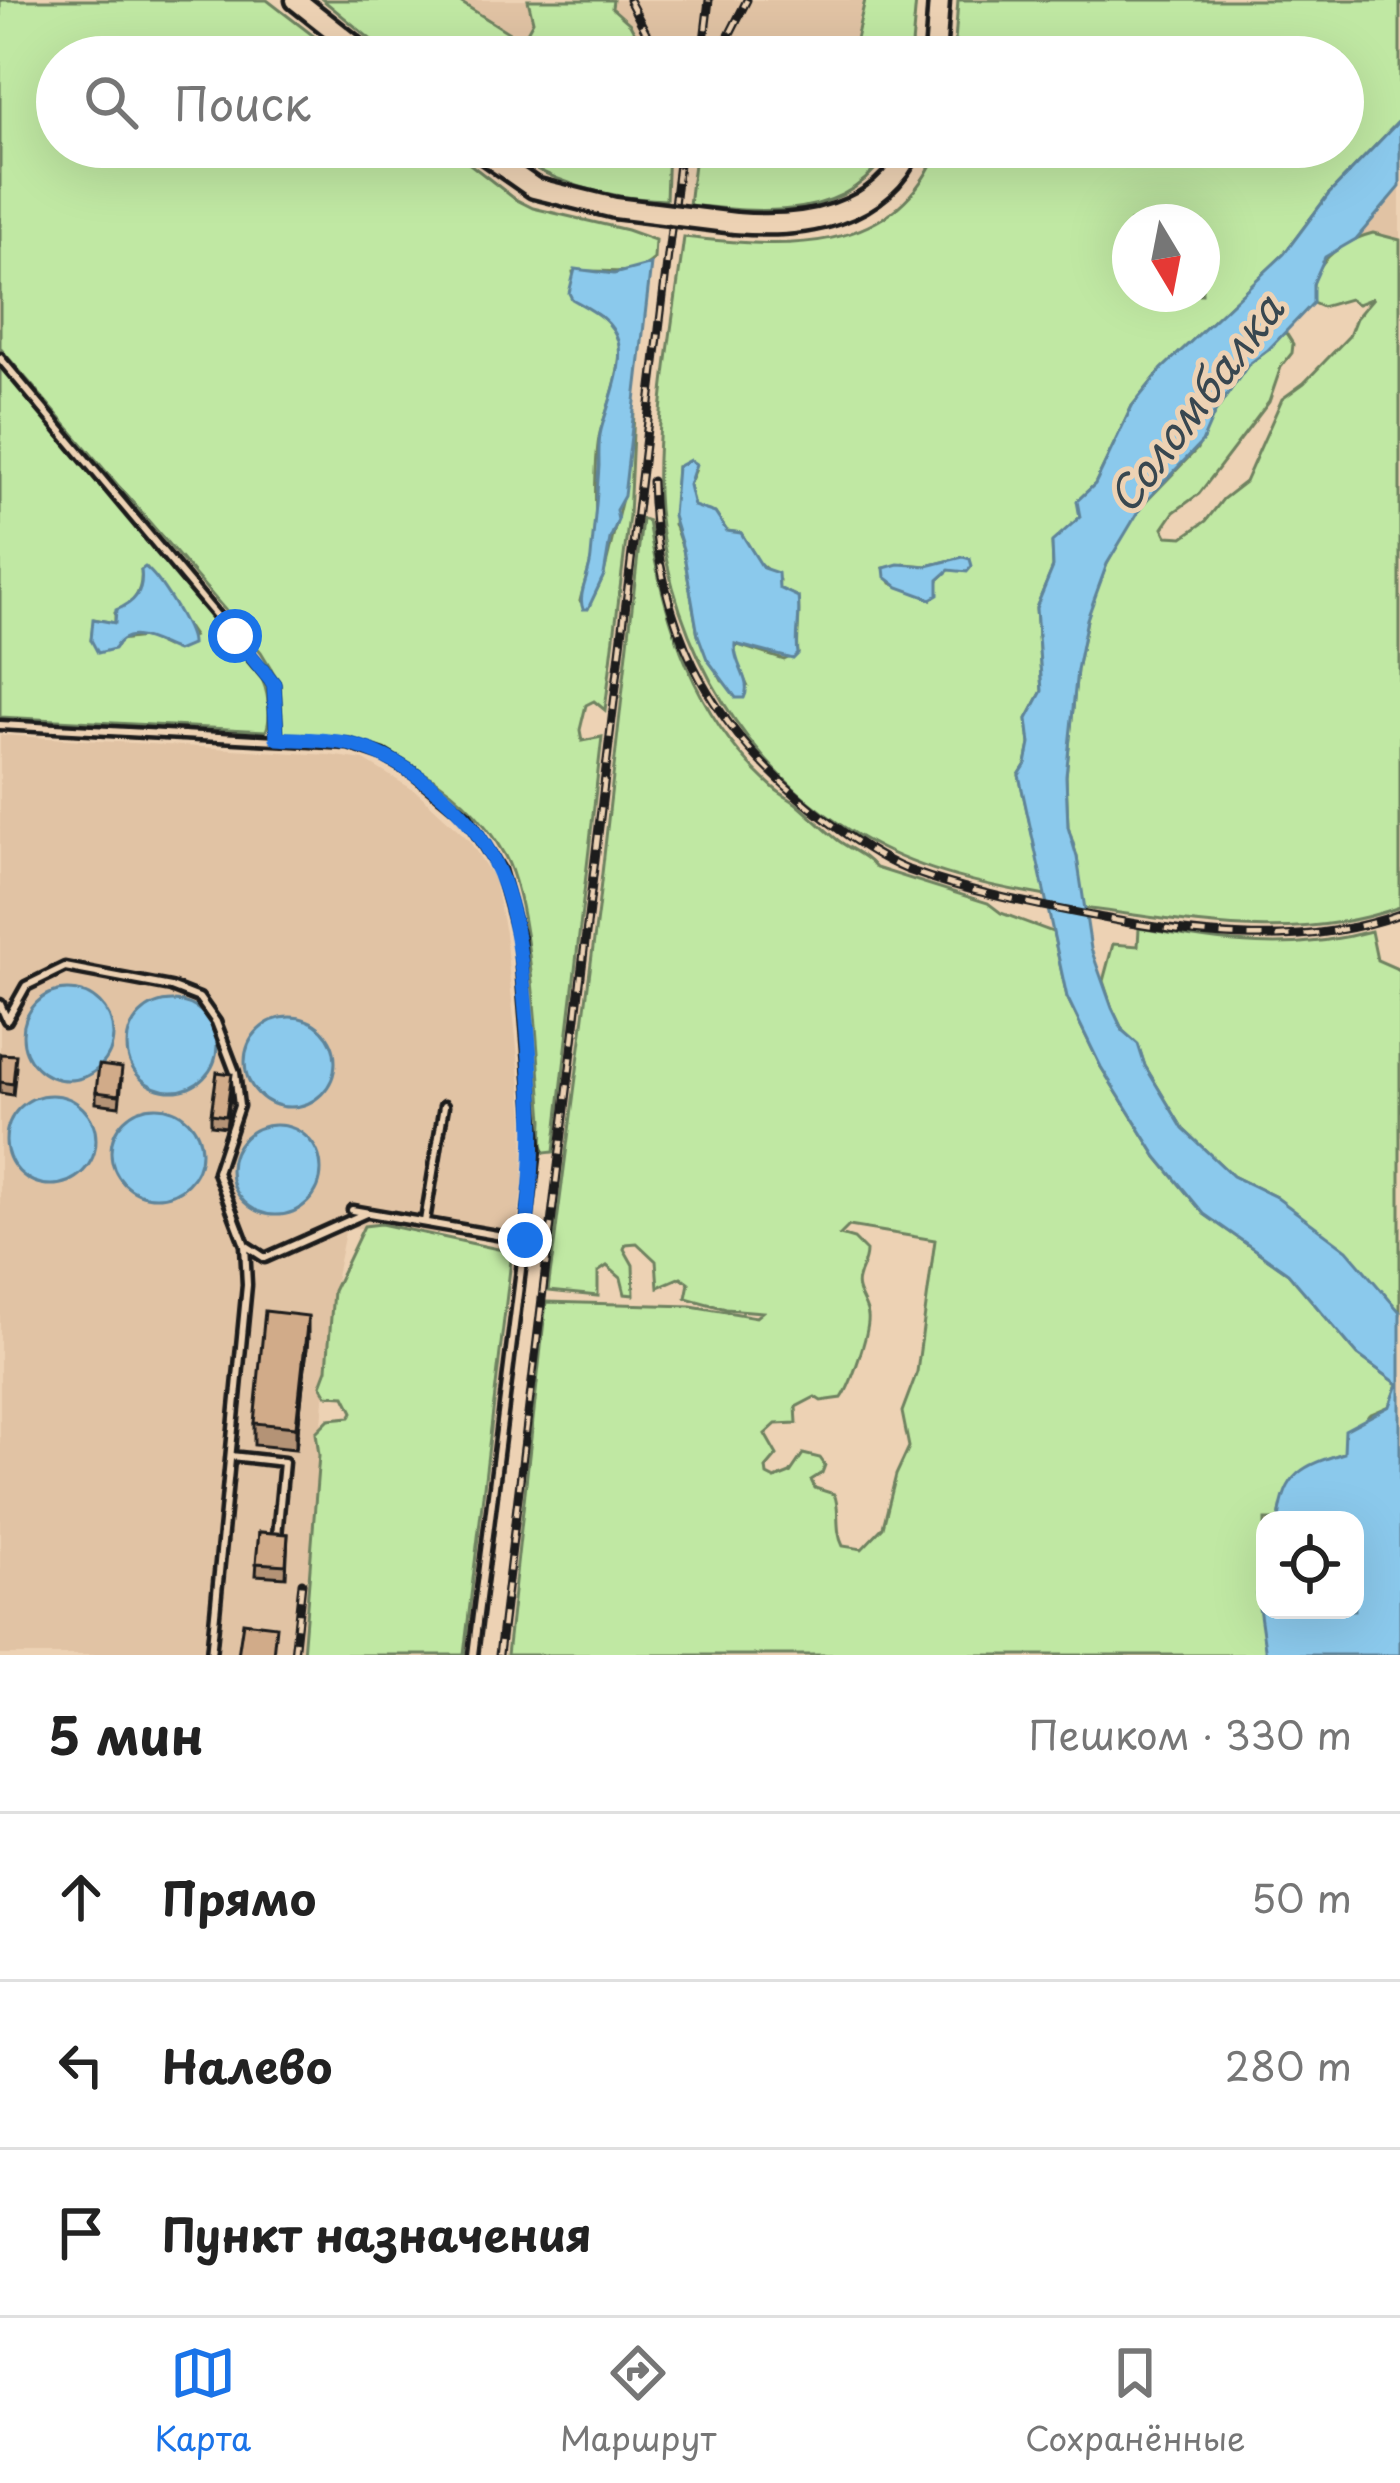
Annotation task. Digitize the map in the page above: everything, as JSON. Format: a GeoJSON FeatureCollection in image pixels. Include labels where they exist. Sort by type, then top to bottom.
{"type":"FeatureCollection","features":[{"type":"Feature","properties":{"kind":"main road"},"geometry":{"type":"LineString","coordinates":[[296,0],[343,36]]}},
{"type":"Feature","properties":{"kind":"main road"},"geometry":{"type":"LineString","coordinates":[[936,36],[939,0]]}},
{"type":"Feature","properties":{"kind":"main road"},"geometry":{"type":"LineString","coordinates":[[505,168],[534,188],[616,208],[735,224],[784,225],[846,211],[883,188],[897,168]]}},
{"type":"Feature","properties":{"kind":"lane"},"geometry":{"type":"LineString","coordinates":[[0,358],[274,684],[277,738]]}},
{"type":"Feature","properties":{"kind":"lane"},"geometry":{"type":"LineString","coordinates":[[0,725],[350,744],[413,772],[466,816],[500,870],[519,940],[535,1117],[533,1181],[473,1655]]}},
{"type":"Feature","properties":{"kind":"lane"},"geometry":{"type":"LineString","coordinates":[[0,1004],[7,1020],[26,986],[65,968],[171,987],[199,998],[216,1022],[235,1072],[239,1106],[217,1172],[245,1245],[247,1285],[211,1655]]}},
{"type":"Feature","properties":{"kind":"lane"},"geometry":{"type":"LineString","coordinates":[[425,1221],[444,1106]]}},
{"type":"Feature","properties":{"kind":"lane"},"geometry":{"type":"LineString","coordinates":[[352,1210],[525,1240]]}},
{"type":"Feature","properties":{"kind":"lane"},"geometry":{"type":"LineString","coordinates":[[245,1245],[265,1258],[366,1213]]}},
{"type":"Feature","properties":{"kind":"lane"},"geometry":{"type":"LineString","coordinates":[[230,1456],[284,1462],[277,1540]]}},
{"type":"Feature","properties":{"kind":"shaded area"},"geometry":{"type":"Polygon","coordinates":[[[457,0],[865,0],[857,36],[513,36],[457,0]]]}},
{"type":"Feature","properties":{"kind":"shaded area"},"geometry":{"type":"Polygon","coordinates":[[[1400,187],[1400,240],[1373,233],[1356,239],[1400,187]]]}},
{"type":"Feature","properties":{"kind":"shaded area"},"geometry":{"type":"Polygon","coordinates":[[[0,735],[364,760],[417,792],[468,839],[494,879],[505,933],[524,1115],[517,1224],[505,1239],[346,1227],[333,1291],[303,1655],[0,1655],[0,735]]]}},
{"type":"Feature","properties":{"kind":"green space"},"geometry":{"type":"Polygon","coordinates":[[[0,0],[267,0],[314,36],[36,36],[36,168],[475,168],[533,208],[655,240],[654,259],[635,270],[573,272],[582,298],[608,322],[620,349],[598,449],[595,540],[580,601],[588,608],[603,577],[622,500],[634,412],[629,516],[605,710],[594,701],[586,705],[580,730],[582,741],[602,737],[554,1152],[545,1153],[542,1146],[536,1022],[522,910],[505,856],[486,827],[463,802],[409,764],[347,742],[280,733],[278,680],[261,652],[0,348],[0,0]]]}},
{"type":"Feature","properties":{"kind":"green space"},"geometry":{"type":"Polygon","coordinates":[[[323,0],[457,0],[514,36],[367,36],[323,0]]]}},
{"type":"Feature","properties":{"kind":"green space"},"geometry":{"type":"Polygon","coordinates":[[[528,0],[613,0],[612,8],[636,36],[525,36],[533,21],[528,0]]]}},
{"type":"Feature","properties":{"kind":"green space"},"geometry":{"type":"Polygon","coordinates":[[[865,0],[916,0],[913,36],[857,36],[865,0]]]}},
{"type":"Feature","properties":{"kind":"green space"},"geometry":{"type":"Polygon","coordinates":[[[958,0],[1400,0],[1400,120],[1364,158],[1364,36],[955,36],[958,0]]]}},
{"type":"Feature","properties":{"kind":"green space"},"geometry":{"type":"Polygon","coordinates":[[[535,168],[667,168],[666,200],[578,186],[535,168]]]}},
{"type":"Feature","properties":{"kind":"green space"},"geometry":{"type":"Polygon","coordinates":[[[693,168],[876,168],[852,189],[802,208],[689,205],[693,168]]]}},
{"type":"Feature","properties":{"kind":"green space"},"geometry":{"type":"Polygon","coordinates":[[[928,168],[1354,168],[1284,254],[1162,369],[1132,406],[1095,484],[1078,500],[1080,517],[1052,543],[1053,567],[1036,608],[1042,691],[1027,719],[1030,744],[1019,775],[1046,896],[957,877],[913,862],[827,815],[788,782],[753,745],[699,658],[667,561],[659,510],[661,410],[684,237],[796,243],[865,228],[895,210],[928,168]],[[677,467],[674,524],[698,635],[722,681],[747,685],[735,658],[735,644],[784,660],[798,653],[798,597],[778,588],[779,580],[759,563],[741,533],[727,531],[715,513],[694,507],[689,485],[695,471],[677,467]],[[963,557],[927,566],[884,568],[891,583],[931,599],[938,580],[963,557]]]}},
{"type":"Feature","properties":{"kind":"green space"},"geometry":{"type":"Polygon","coordinates":[[[1373,233],[1400,240],[1400,907],[1360,919],[1281,928],[1203,924],[1083,908],[1068,827],[1066,776],[1077,670],[1089,610],[1107,564],[1136,512],[1197,449],[1214,414],[1248,365],[1286,333],[1292,353],[1281,367],[1269,402],[1199,494],[1174,512],[1163,528],[1167,536],[1183,537],[1245,482],[1282,399],[1349,336],[1356,318],[1373,298],[1322,307],[1313,303],[1315,277],[1338,249],[1373,233]]]}},
{"type":"Feature","properties":{"kind":"green space"},"geometry":{"type":"Polygon","coordinates":[[[0,366],[260,675],[269,711],[266,731],[0,717],[0,366]],[[147,568],[141,570],[136,596],[115,613],[115,623],[94,619],[91,640],[117,645],[119,640],[145,637],[166,647],[193,636],[147,568]]]}},
{"type":"Feature","properties":{"kind":"green space"},"geometry":{"type":"Polygon","coordinates":[[[642,519],[648,521],[663,596],[688,667],[704,701],[747,762],[876,868],[988,903],[1001,913],[1053,932],[1067,997],[1101,1067],[1157,1157],[1204,1214],[1288,1273],[1358,1355],[1398,1384],[1390,1406],[1369,1415],[1344,1453],[1308,1468],[1292,1484],[1281,1511],[1256,1511],[1256,1619],[1264,1619],[1266,1655],[507,1655],[546,1302],[691,1306],[756,1317],[762,1312],[686,1298],[689,1283],[681,1277],[658,1287],[656,1261],[637,1243],[626,1244],[624,1249],[633,1265],[634,1295],[625,1294],[621,1278],[607,1266],[598,1272],[598,1296],[548,1291],[642,519]],[[849,1226],[840,1235],[854,1239],[866,1251],[857,1284],[868,1323],[855,1370],[842,1398],[821,1401],[815,1397],[796,1407],[797,1423],[776,1424],[765,1434],[777,1455],[766,1468],[767,1475],[775,1479],[790,1473],[803,1454],[820,1458],[825,1465],[811,1480],[815,1488],[834,1494],[843,1546],[862,1549],[883,1527],[896,1475],[909,1447],[902,1412],[917,1372],[935,1240],[849,1226]]]}},
{"type":"Feature","properties":{"kind":"green space"},"geometry":{"type":"Polygon","coordinates":[[[1139,928],[1283,944],[1371,931],[1377,960],[1400,970],[1400,1312],[1276,1197],[1233,1176],[1183,1129],[1145,1066],[1138,1045],[1123,1031],[1103,981],[1113,944],[1138,946],[1139,928]]]}},
{"type":"Feature","properties":{"kind":"green space"},"geometry":{"type":"Polygon","coordinates":[[[381,1224],[512,1252],[464,1655],[303,1655],[319,1455],[316,1432],[329,1419],[350,1417],[353,1412],[345,1396],[327,1395],[321,1385],[327,1369],[333,1291],[364,1226],[381,1224]]]}},
{"type":"Feature","properties":{"kind":"water","name":"Соломбалка"},"geometry":{"type":"Polygon","coordinates":[[[1400,120],[1400,187],[1356,239],[1325,257],[1313,284],[1313,303],[1248,365],[1214,414],[1202,442],[1143,504],[1107,564],[1087,619],[1077,670],[1066,776],[1068,827],[1091,949],[1123,1031],[1138,1044],[1145,1066],[1183,1129],[1233,1176],[1276,1197],[1347,1250],[1400,1312],[1400,1655],[1266,1655],[1261,1619],[1364,1619],[1364,1511],[1281,1511],[1298,1474],[1344,1453],[1345,1430],[1390,1406],[1398,1384],[1358,1355],[1288,1273],[1204,1214],[1157,1157],[1101,1067],[1067,997],[1019,775],[1030,744],[1027,719],[1042,691],[1036,608],[1053,567],[1052,542],[1080,517],[1077,501],[1095,484],[1132,406],[1162,369],[1284,254],[1354,168],[1364,168],[1364,158],[1400,120]]]}},
{"type":"Feature","properties":{"kind":"water"},"geometry":{"type":"Polygon","coordinates":[[[651,264],[624,496],[616,510],[618,520],[604,575],[588,609],[583,609],[599,439],[620,351],[611,327],[569,293],[575,269],[614,274],[651,264]]]}},
{"type":"Feature","properties":{"kind":"water"},"geometry":{"type":"Polygon","coordinates":[[[690,460],[696,464],[689,485],[694,506],[715,513],[727,531],[741,533],[763,568],[778,573],[779,588],[798,597],[798,654],[793,659],[735,644],[746,685],[744,698],[736,698],[707,659],[698,635],[673,516],[677,467],[690,460]]]}},
{"type":"Feature","properties":{"kind":"water"},"geometry":{"type":"Polygon","coordinates":[[[963,557],[972,566],[967,572],[949,570],[938,580],[938,595],[931,599],[885,577],[884,568],[898,564],[927,566],[963,557]]]}},
{"type":"Feature","properties":{"kind":"water"},"geometry":{"type":"Polygon","coordinates":[[[145,567],[174,604],[191,645],[177,651],[135,636],[98,653],[91,640],[93,619],[115,623],[116,610],[133,600],[139,590],[145,567]]]}},
{"type":"Feature","properties":{"kind":"water"},"geometry":{"type":"Polygon","coordinates":[[[68,990],[100,1003],[113,1035],[100,1067],[68,1080],[36,1067],[23,1035],[36,1003],[68,990]]]}},
{"type":"Feature","properties":{"kind":"water"},"geometry":{"type":"Polygon","coordinates":[[[172,1001],[189,1004],[204,1014],[214,1029],[214,1063],[204,1078],[189,1088],[172,1091],[155,1088],[140,1078],[130,1063],[127,1046],[130,1029],[140,1014],[155,1004],[172,1001]]]}},
{"type":"Feature","properties":{"kind":"water"},"geometry":{"type":"Polygon","coordinates":[[[290,1017],[307,1020],[322,1030],[332,1045],[332,1079],[322,1094],[307,1104],[290,1107],[273,1104],[258,1094],[248,1079],[245,1062],[248,1045],[258,1030],[273,1020],[290,1017]]]}},
{"type":"Feature","properties":{"kind":"water"},"geometry":{"type":"Polygon","coordinates":[[[51,1095],[68,1098],[83,1108],[93,1123],[93,1157],[83,1172],[68,1182],[51,1185],[34,1182],[19,1172],[9,1157],[6,1140],[9,1123],[19,1108],[34,1098],[51,1095]]]}},
{"type":"Feature","properties":{"kind":"water"},"geometry":{"type":"Polygon","coordinates":[[[156,1107],[173,1110],[188,1120],[198,1135],[198,1169],[188,1184],[173,1194],[156,1197],[139,1194],[124,1184],[114,1169],[111,1152],[114,1135],[124,1120],[139,1110],[156,1107]]]}},
{"type":"Feature","properties":{"kind":"water"},"geometry":{"type":"Polygon","coordinates":[[[276,1125],[293,1128],[308,1138],[318,1153],[318,1187],[308,1202],[293,1212],[276,1215],[259,1212],[244,1202],[234,1187],[231,1170],[234,1153],[244,1138],[259,1128],[276,1125]]]}},
{"type":"Feature","properties":{"kind":"building"},"geometry":{"type":"Polygon","coordinates":[[[0,1054],[16,1055],[13,1084],[0,1082],[0,1054]]]}},
{"type":"Feature","properties":{"kind":"building"},"geometry":{"type":"Polygon","coordinates":[[[99,1065],[122,1068],[119,1095],[96,1092],[99,1065]]]}},
{"type":"Feature","properties":{"kind":"building"},"geometry":{"type":"Polygon","coordinates":[[[217,1072],[232,1074],[226,1116],[211,1114],[217,1072]]]}},
{"type":"Feature","properties":{"kind":"building"},"geometry":{"type":"Polygon","coordinates":[[[265,1311],[308,1316],[296,1427],[254,1423],[265,1311]]]}},
{"type":"Feature","properties":{"kind":"building"},"geometry":{"type":"Polygon","coordinates":[[[259,1532],[288,1534],[286,1565],[256,1563],[259,1532]]]}},
{"type":"Feature","properties":{"kind":"building"},"geometry":{"type":"Polygon","coordinates":[[[243,1622],[276,1626],[273,1655],[238,1655],[243,1622]]]}},
{"type":"Feature","properties":{"kind":"railway"},"geometry":{"type":"LineString","coordinates":[[629,0],[648,36]]}},
{"type":"Feature","properties":{"kind":"railway"},"geometry":{"type":"LineString","coordinates":[[705,36],[709,0]]}},
{"type":"Feature","properties":{"kind":"railway"},"geometry":{"type":"LineString","coordinates":[[729,36],[747,0]]}},
{"type":"Feature","properties":{"kind":"railway"},"geometry":{"type":"LineString","coordinates":[[499,1655],[678,168]]}},
{"type":"Feature","properties":{"kind":"railway"},"geometry":{"type":"LineString","coordinates":[[652,481],[656,532],[676,625],[716,706],[777,778],[826,820],[884,858],[980,892],[1177,930],[1290,936],[1364,925],[1400,914]]}},
{"type":"Feature","properties":{"kind":"railway"},"geometry":{"type":"LineString","coordinates":[[294,1655],[302,1583]]}},
{"type":"Feature","properties":{"kind":"route"},"geometry":{"type":"LineString","coordinates":[[235,636],[274,684],[277,738],[350,744],[413,772],[466,816],[500,870],[519,940],[535,1117],[525,1240]]}}]}
